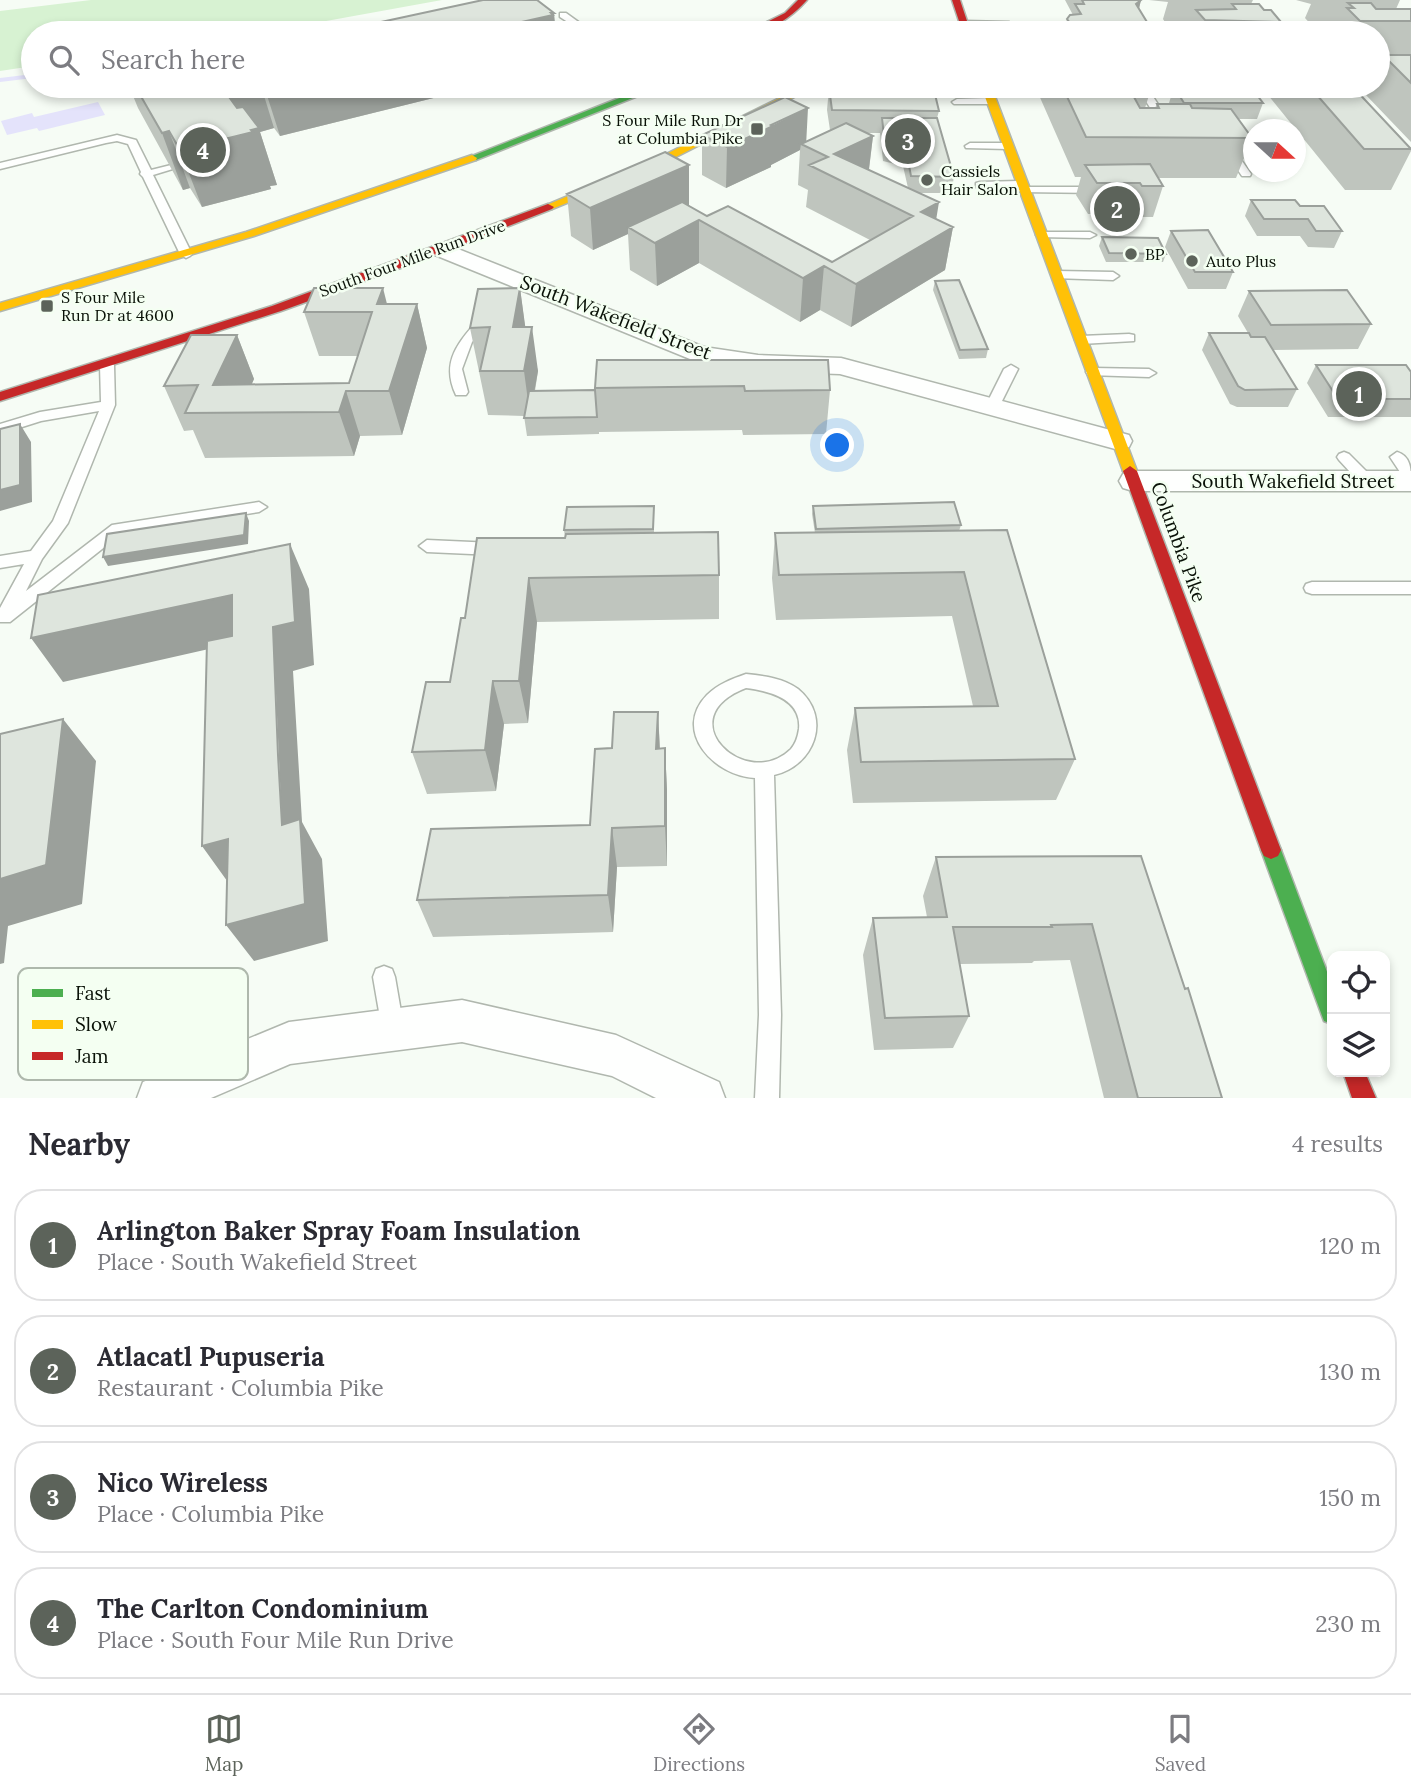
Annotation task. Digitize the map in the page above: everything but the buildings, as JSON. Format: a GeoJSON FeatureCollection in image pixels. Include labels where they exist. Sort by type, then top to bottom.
{"type":"FeatureCollection","features":[{"type":"Feature","properties":{"kind":"main road"},"geometry":{"type":"LineString","coordinates":[[775,21],[788,15],[803,0]]}},
{"type":"Feature","properties":{"kind":"main road"},"geometry":{"type":"LineString","coordinates":[[956,0],[963,21]]}},
{"type":"Feature","properties":{"kind":"main road"},"geometry":{"type":"LineString","coordinates":[[800,21],[821,2]]}},
{"type":"Feature","properties":{"kind":"main road"},"geometry":{"type":"LineString","coordinates":[[0,294],[183,249],[504,138],[602,98]]}},
{"type":"Feature","properties":{"kind":"main road"},"geometry":{"type":"LineString","coordinates":[[0,307],[427,176],[629,98]]}},
{"type":"Feature","properties":{"kind":"main road","name":"South Four Mile Run Drive"},"geometry":{"type":"LineString","coordinates":[[0,397],[107,365],[443,250],[658,162],[786,98]]}},
{"type":"Feature","properties":{"kind":"main road","name":"Columbia Pike"},"geometry":{"type":"LineString","coordinates":[[991,98],[1327,1000]]}},
{"type":"Feature","properties":{"kind":"main road"},"geometry":{"type":"LineString","coordinates":[[1356,1077],[1364,1098]]}},
{"type":"Feature","properties":{"kind":"street","name":"South Wakefield Street"},"geometry":{"type":"LineString","coordinates":[[443,250],[519,286],[699,354],[758,363],[841,366],[1119,441]]}},
{"type":"Feature","properties":{"kind":"street","name":"South Wakefield Street"},"geometry":{"type":"LineString","coordinates":[[1133,481],[1368,482],[1411,479]]}},
{"type":"Feature","properties":{"kind":"street"},"geometry":{"type":"LineString","coordinates":[[248,1061],[289,1043],[462,1021],[616,1056],[704,1098]]}},
{"type":"Feature","properties":{"kind":"street"},"geometry":{"type":"LineString","coordinates":[[178,1093],[207,1080]]}},
{"type":"Feature","properties":{"kind":"lane"},"geometry":{"type":"LineString","coordinates":[[563,15],[572,21]]}},
{"type":"Feature","properties":{"kind":"lane"},"geometry":{"type":"LineString","coordinates":[[957,102],[971,98]]}},
{"type":"Feature","properties":{"kind":"lane"},"geometry":{"type":"LineString","coordinates":[[1149,98],[1169,130],[1176,134]]}},
{"type":"Feature","properties":{"kind":"lane"},"geometry":{"type":"LineString","coordinates":[[757,112],[775,119]]}},
{"type":"Feature","properties":{"kind":"lane"},"geometry":{"type":"LineString","coordinates":[[0,166],[117,138],[132,142],[183,249]]}},
{"type":"Feature","properties":{"kind":"lane"},"geometry":{"type":"LineString","coordinates":[[1218,144],[1227,147],[1243,170]]}},
{"type":"Feature","properties":{"kind":"lane"},"geometry":{"type":"LineString","coordinates":[[970,146],[1008,146]]}},
{"type":"Feature","properties":{"kind":"lane"},"geometry":{"type":"LineString","coordinates":[[145,174],[171,168]]}},
{"type":"Feature","properties":{"kind":"lane"},"geometry":{"type":"LineString","coordinates":[[980,185],[1108,190]]}},
{"type":"Feature","properties":{"kind":"lane"},"geometry":{"type":"LineString","coordinates":[[1042,235],[1090,235]]}},
{"type":"Feature","properties":{"kind":"lane"},"geometry":{"type":"LineString","coordinates":[[1057,275],[1113,276]]}},
{"type":"Feature","properties":{"kind":"lane"},"geometry":{"type":"LineString","coordinates":[[461,392],[455,369],[466,341],[494,312]]}},
{"type":"Feature","properties":{"kind":"lane"},"geometry":{"type":"LineString","coordinates":[[1081,340],[1129,338]]}},
{"type":"Feature","properties":{"kind":"lane"},"geometry":{"type":"LineString","coordinates":[[2,620],[36,556],[60,523],[108,405],[107,365]]}},
{"type":"Feature","properties":{"kind":"lane"},"geometry":{"type":"LineString","coordinates":[[992,407],[1012,369]]}},
{"type":"Feature","properties":{"kind":"lane"},"geometry":{"type":"LineString","coordinates":[[1093,372],[1149,373]]}},
{"type":"Feature","properties":{"kind":"lane"},"geometry":{"type":"LineString","coordinates":[[0,429],[40,417],[108,405]]}},
{"type":"Feature","properties":{"kind":"lane"},"geometry":{"type":"LineString","coordinates":[[1344,457],[1368,482]]}},
{"type":"Feature","properties":{"kind":"lane"},"geometry":{"type":"LineString","coordinates":[[1397,457],[1411,479]]}},
{"type":"Feature","properties":{"kind":"lane"},"geometry":{"type":"LineString","coordinates":[[2,620],[117,529],[259,507]]}},
{"type":"Feature","properties":{"kind":"lane"},"geometry":{"type":"LineString","coordinates":[[427,546],[508,550]]}},
{"type":"Feature","properties":{"kind":"lane"},"geometry":{"type":"LineString","coordinates":[[0,562],[36,556]]}},
{"type":"Feature","properties":{"kind":"lane"},"geometry":{"type":"LineString","coordinates":[[1312,588],[1411,588]]}},
{"type":"Feature","properties":{"kind":"lane"},"geometry":{"type":"LineString","coordinates":[[746,681],[772,683],[794,695],[805,708],[809,723],[807,738],[799,753],[786,763],[764,769],[751,770],[734,766],[719,757],[709,746],[703,732],[703,718],[708,704],[717,693],[730,685],[746,681]]}},
{"type":"Feature","properties":{"kind":"lane"},"geometry":{"type":"LineString","coordinates":[[764,769],[770,1015],[767,1098]]}},
{"type":"Feature","properties":{"kind":"lane"},"geometry":{"type":"LineString","coordinates":[[384,977],[393,1029]]}},
{"type":"Feature","properties":{"kind":"green space"},"geometry":{"type":"Polygon","coordinates":[[[91,0],[442,0],[326,21],[21,21],[21,68],[0,71],[0,11],[91,0]]]}},
{"type":"Feature","properties":{"kind":"water"},"geometry":{"type":"Polygon","coordinates":[[[98,102],[105,115],[39,131],[37,128],[7,135],[1,121],[32,113],[34,117],[98,102]]]}},
{"type":"Feature","properties":{"kind":"waterway"},"geometry":{"type":"LineString","coordinates":[[0,80],[21,77]]}},
{"type":"Feature","properties":{"kind":"traffic: fast"},"geometry":{"type":"LineString","coordinates":[[472,158],[627,98]]}},
{"type":"Feature","properties":{"kind":"traffic: fast"},"geometry":{"type":"LineString","coordinates":[[1271,850],[1327,1000]]}},
{"type":"Feature","properties":{"kind":"traffic: slow"},"geometry":{"type":"LineString","coordinates":[[548,207],[658,162],[787,98]]}},
{"type":"Feature","properties":{"kind":"traffic: slow"},"geometry":{"type":"LineString","coordinates":[[990,98],[1130,471]]}},
{"type":"Feature","properties":{"kind":"traffic: slow"},"geometry":{"type":"LineString","coordinates":[[0,307],[250,234],[472,158]]}},
{"type":"Feature","properties":{"kind":"traffic: jam"},"geometry":{"type":"LineString","coordinates":[[775,21],[788,15],[803,0]]}},
{"type":"Feature","properties":{"kind":"traffic: jam"},"geometry":{"type":"LineString","coordinates":[[956,0],[963,21]]}},
{"type":"Feature","properties":{"kind":"traffic: jam"},"geometry":{"type":"LineString","coordinates":[[0,397],[277,309],[548,207]]}},
{"type":"Feature","properties":{"kind":"traffic: jam"},"geometry":{"type":"LineString","coordinates":[[1130,471],[1271,850]]}},
{"type":"Feature","properties":{"kind":"traffic: jam"},"geometry":{"type":"LineString","coordinates":[[1356,1077],[1364,1098]]}},
{"type":"Feature","properties":{"kind":"place","name":"S Four Mile Run Dr at Columbia Pike"},"geometry":{"type":"Point","coordinates":[757,129]}},
{"type":"Feature","properties":{"kind":"place","name":"Nico Wireless"},"geometry":{"type":"Point","coordinates":[908,141]}},
{"type":"Feature","properties":{"kind":"place","name":"The Carlton Condominium"},"geometry":{"type":"Point","coordinates":[203,150]}},
{"type":"Feature","properties":{"kind":"place","name":"Cassiels Hair Salon"},"geometry":{"type":"Point","coordinates":[927,180]}},
{"type":"Feature","properties":{"kind":"place","name":"Atlacatl Pupuseria"},"geometry":{"type":"Point","coordinates":[1117,209]}},
{"type":"Feature","properties":{"kind":"place","name":"BP"},"geometry":{"type":"Point","coordinates":[1131,254]}},
{"type":"Feature","properties":{"kind":"place","name":"Auto Plus"},"geometry":{"type":"Point","coordinates":[1192,261]}},
{"type":"Feature","properties":{"kind":"place","name":"S Four Mile Run Dr at 4600"},"geometry":{"type":"Point","coordinates":[47,306]}},
{"type":"Feature","properties":{"kind":"place","name":"Arlington Baker Spray Foam Insulation"},"geometry":{"type":"Point","coordinates":[1359,394]}}]}
